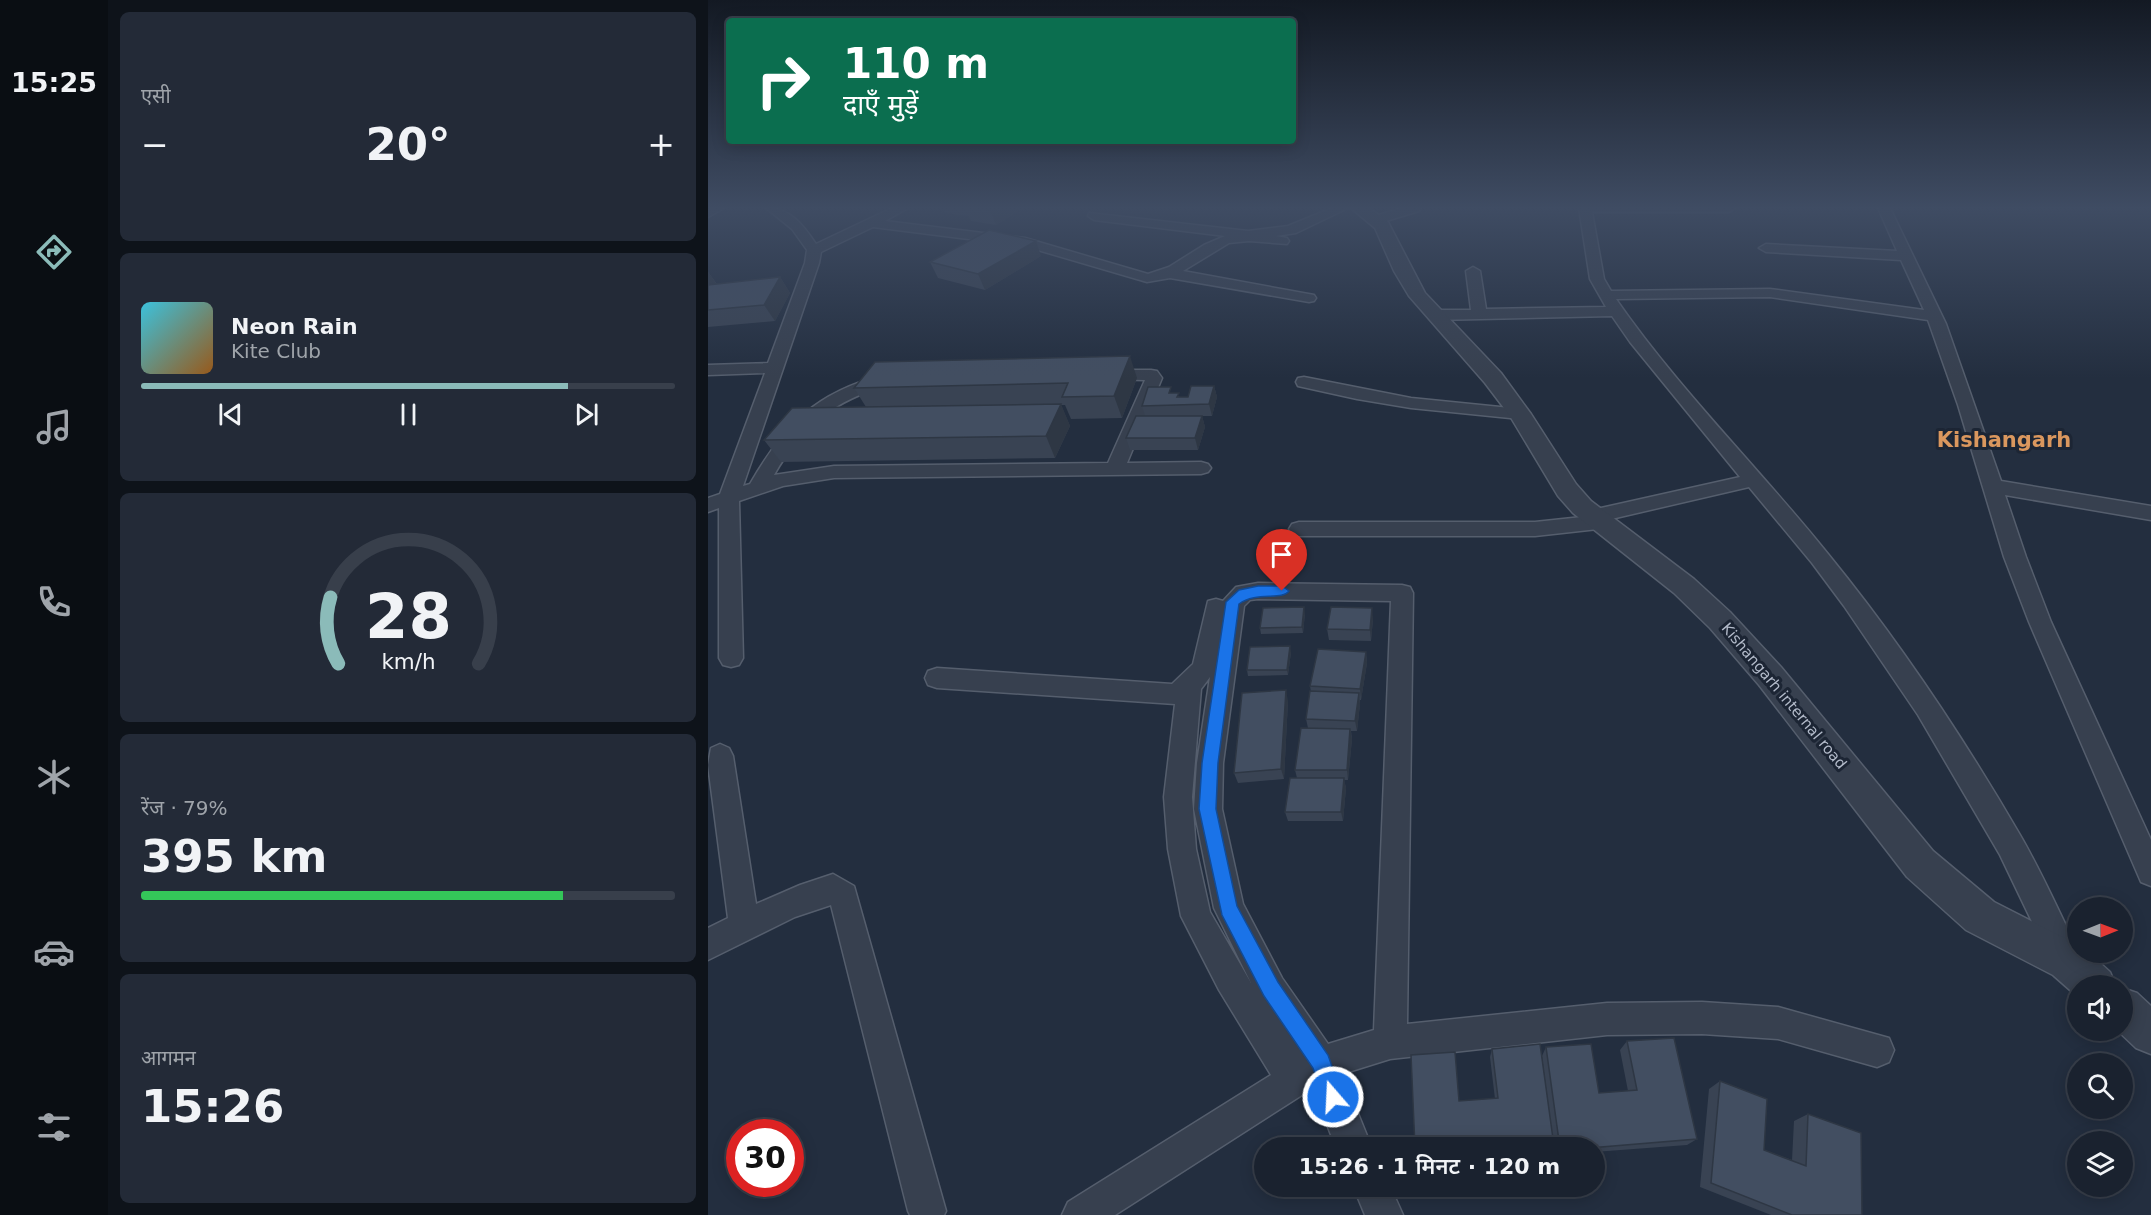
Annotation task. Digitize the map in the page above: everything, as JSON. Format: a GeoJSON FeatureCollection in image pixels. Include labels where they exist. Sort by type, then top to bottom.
{"type":"FeatureCollection","features":[{"type":"Feature","properties":{"kind":"street"},"geometry":{"type":"LineString","coordinates":[[730,658],[729,497],[811,265]]}},
{"type":"Feature","properties":{"kind":"street"},"geometry":{"type":"LineString","coordinates":[[1101,265],[1147,278],[1161,277],[1183,265]]}},
{"type":"Feature","properties":{"kind":"street","name":"Kishangarh internal road"},"geometry":{"type":"LineString","coordinates":[[1400,265],[1410,284],[1434,315],[1493,378],[1520,414],[1567,490],[1595,519],[1684,586],[1720,621],[1770,676],[1920,864],[1980,916],[2067,961]]}},
{"type":"Feature","properties":{"kind":"street"},"geometry":{"type":"LineString","coordinates":[[1595,265],[1598,279],[1643,347],[1852,600],[1927,708],[2010,845],[2067,961]]}},
{"type":"Feature","properties":{"kind":"street"},"geometry":{"type":"LineString","coordinates":[[1910,265],[1934,316],[1967,405],[2015,557],[2040,622],[2151,873]]}},
{"type":"Feature","properties":{"kind":"street"},"geometry":{"type":"LineString","coordinates":[[1473,271],[1479,314]]}},
{"type":"Feature","properties":{"kind":"street"},"geometry":{"type":"LineString","coordinates":[[1168,273],[1309,298]]}},
{"type":"Feature","properties":{"kind":"street"},"geometry":{"type":"LineString","coordinates":[[1434,315],[1479,314],[1770,293],[1934,316]]}},
{"type":"Feature","properties":{"kind":"street"},"geometry":{"type":"LineString","coordinates":[[708,370],[774,368]]}},
{"type":"Feature","properties":{"kind":"street"},"geometry":{"type":"LineString","coordinates":[[1084,375],[1151,375],[1154,378],[1115,469]]}},
{"type":"Feature","properties":{"kind":"street"},"geometry":{"type":"LineString","coordinates":[[758,486],[785,441],[810,414],[850,391],[872,383],[898,378]]}},
{"type":"Feature","properties":{"kind":"street"},"geometry":{"type":"LineString","coordinates":[[1304,382],[1372,398],[1520,414]]}},
{"type":"Feature","properties":{"kind":"street"},"geometry":{"type":"LineString","coordinates":[[708,505],[758,486],[804,475],[834,472],[1201,468]]}},
{"type":"Feature","properties":{"kind":"street"},"geometry":{"type":"LineString","coordinates":[[1299,529],[1536,530],[1595,519],[1754,480]]}},
{"type":"Feature","properties":{"kind":"street"},"geometry":{"type":"LineString","coordinates":[[1992,486],[2151,513]]}},
{"type":"Feature","properties":{"kind":"street"},"geometry":{"type":"LineString","coordinates":[[1347,1137],[1307,1071],[1271,989],[1229,908],[1208,809],[1210,763],[1233,602],[1244,593],[1258,591],[1402,593],[1390,1042]]}},
{"type":"Feature","properties":{"kind":"street"},"geometry":{"type":"LineString","coordinates":[[937,678],[1176,694],[1198,679],[1206,663],[1216,607]]}},
{"type":"Feature","properties":{"kind":"street"},"geometry":{"type":"LineString","coordinates":[[1189,687],[1178,797],[1182,849],[1196,916],[1230,979],[1307,1071]]}},
{"type":"Feature","properties":{"kind":"street"},"geometry":{"type":"LineString","coordinates":[[720,756],[744,927]]}},
{"type":"Feature","properties":{"kind":"street"},"geometry":{"type":"LineString","coordinates":[[708,945],[789,903],[813,894],[833,889],[844,896],[927,1211]]}},
{"type":"Feature","properties":{"kind":"street","name":"Kishangarh internal road"},"geometry":{"type":"LineString","coordinates":[[2069,963],[2083,975]]}},
{"type":"Feature","properties":{"kind":"street"},"geometry":{"type":"LineString","coordinates":[[2133,1017],[2151,1033]]}},
{"type":"Feature","properties":{"kind":"street"},"geometry":{"type":"LineString","coordinates":[[1081,1215],[1307,1071],[1390,1042],[1607,1019],[1702,1018],[1778,1023],[1877,1050]]}},
{"type":"Feature","properties":{"kind":"street"},"geometry":{"type":"LineString","coordinates":[[1376,1197],[1384,1215]]}},
{"type":"Feature","properties":{"kind":"building"},"geometry":{"type":"Polygon","coordinates":[[[941,265],[994,265],[978,274],[941,265]]]}},
{"type":"Feature","properties":{"kind":"building"},"geometry":{"type":"Polygon","coordinates":[[[780,277],[764,305],[708,310],[708,285],[780,277]]]}},
{"type":"Feature","properties":{"kind":"building"},"geometry":{"type":"Polygon","coordinates":[[[1130,356],[1114,396],[1062,397],[1068,383],[854,388],[875,362],[1130,356]]]}},
{"type":"Feature","properties":{"kind":"building"},"geometry":{"type":"Polygon","coordinates":[[[1191,386],[1214,386],[1209,404],[1142,406],[1148,387],[1171,387],[1169,393],[1179,393],[1177,397],[1188,397],[1191,386]]]}},
{"type":"Feature","properties":{"kind":"building"},"geometry":{"type":"Polygon","coordinates":[[[1061,404],[1046,436],[764,440],[792,408],[1061,404]]]}},
{"type":"Feature","properties":{"kind":"building"},"geometry":{"type":"Polygon","coordinates":[[[1136,416],[1202,416],[1195,438],[1126,438],[1136,416]]]}},
{"type":"Feature","properties":{"kind":"building"},"geometry":{"type":"Polygon","coordinates":[[[1304,607],[1302,627],[1260,628],[1263,608],[1304,607]]]}},
{"type":"Feature","properties":{"kind":"building"},"geometry":{"type":"Polygon","coordinates":[[[1331,607],[1372,608],[1370,630],[1327,629],[1331,607]]]}},
{"type":"Feature","properties":{"kind":"building"},"geometry":{"type":"Polygon","coordinates":[[[1290,646],[1287,670],[1247,670],[1250,647],[1290,646]]]}},
{"type":"Feature","properties":{"kind":"building"},"geometry":{"type":"Polygon","coordinates":[[[1318,649],[1366,652],[1360,689],[1310,686],[1318,649]]]}},
{"type":"Feature","properties":{"kind":"building"},"geometry":{"type":"Polygon","coordinates":[[[1286,690],[1281,769],[1234,773],[1242,693],[1286,690]]]}},
{"type":"Feature","properties":{"kind":"building"},"geometry":{"type":"Polygon","coordinates":[[[1310,691],[1359,693],[1355,721],[1306,719],[1310,691]]]}},
{"type":"Feature","properties":{"kind":"building"},"geometry":{"type":"Polygon","coordinates":[[[1301,728],[1350,729],[1347,770],[1295,770],[1301,728]]]}},
{"type":"Feature","properties":{"kind":"building"},"geometry":{"type":"Polygon","coordinates":[[[1290,778],[1344,778],[1341,812],[1285,812],[1290,778]]]}},
{"type":"Feature","properties":{"kind":"building"},"geometry":{"type":"Polygon","coordinates":[[[1674,1038],[1697,1139],[1605,1147],[1605,1137],[1558,1137],[1546,1047],[1591,1044],[1599,1093],[1637,1090],[1627,1041],[1674,1038]]]}},
{"type":"Feature","properties":{"kind":"building"},"geometry":{"type":"Polygon","coordinates":[[[1540,1044],[1553,1137],[1415,1137],[1411,1055],[1455,1052],[1459,1101],[1498,1098],[1492,1049],[1540,1044]]]}},
{"type":"Feature","properties":{"kind":"building"},"geometry":{"type":"Polygon","coordinates":[[[1720,1081],[1767,1099],[1764,1150],[1806,1166],[1808,1114],[1861,1133],[1862,1215],[1792,1215],[1711,1183],[1720,1081]]]}},
{"type":"Feature","properties":{"kind":"district","name":"Kishangarh"},"geometry":{"type":"Point","coordinates":[2004,440]}},
{"type":"Feature","properties":{"kind":"route"},"geometry":{"type":"LineString","coordinates":[[1282,591],[1244,593],[1233,602],[1210,763],[1208,809],[1229,908],[1271,989],[1321,1063],[1333,1097]]}}]}
